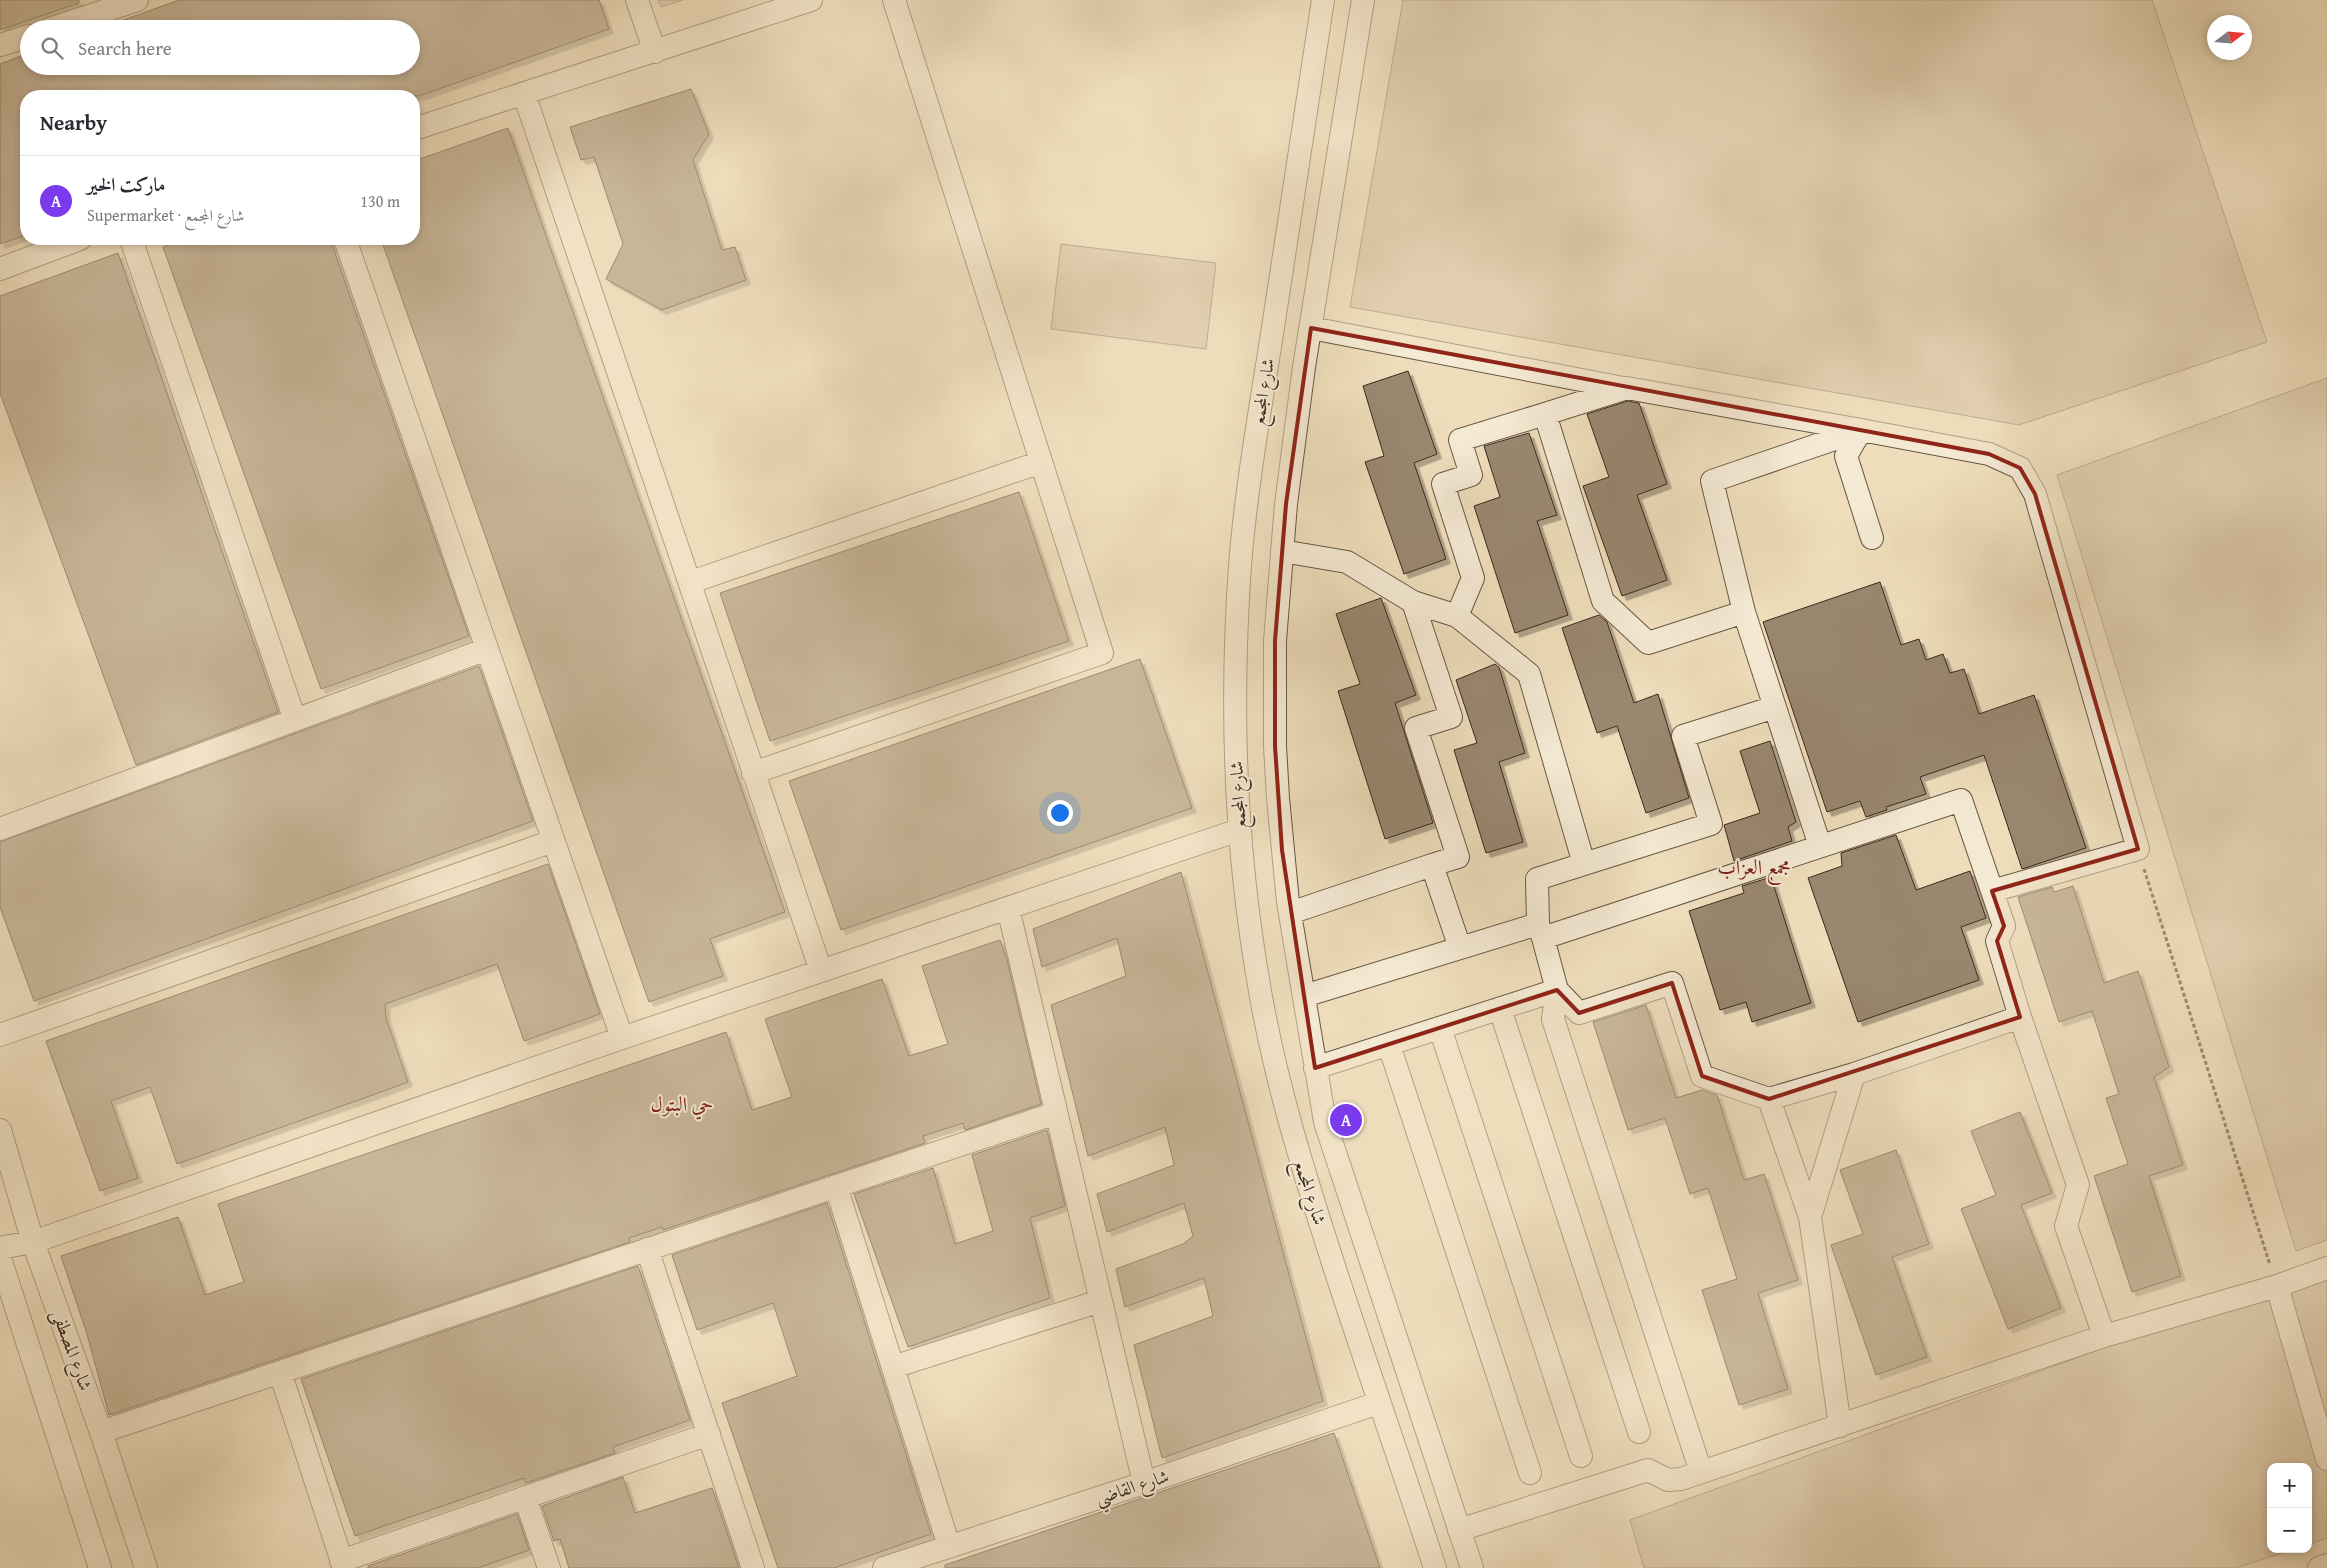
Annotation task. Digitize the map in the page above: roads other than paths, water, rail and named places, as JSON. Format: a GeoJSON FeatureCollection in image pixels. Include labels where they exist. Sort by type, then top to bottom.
{"type":"FeatureCollection","features":[{"type":"Feature","properties":{"kind":"street"},"geometry":{"type":"LineString","coordinates":[[77,20],[137,0]]}},
{"type":"Feature","properties":{"kind":"street"},"geometry":{"type":"LineString","coordinates":[[637,0],[655,52]]}},
{"type":"Feature","properties":{"kind":"street"},"geometry":{"type":"LineString","coordinates":[[420,128],[811,0]]}},
{"type":"Feature","properties":{"kind":"street"},"geometry":{"type":"LineString","coordinates":[[753,773],[1102,653],[894,0]]}},
{"type":"Feature","properties":{"kind":"street","name":"شارع المجمع"},"geometry":{"type":"LineString","coordinates":[[1323,0],[1246,505],[1238,601],[1235,687],[1239,830],[1248,910],[1260,989],[1284,1101],[1301,1164],[1378,1403],[1435,1568]]}},
{"type":"Feature","properties":{"kind":"street"},"geometry":{"type":"LineString","coordinates":[[1363,0],[1294,435],[1282,551],[1275,641],[1275,746],[1282,850],[1290,913],[1325,1122],[1472,1568]]}},
{"type":"Feature","properties":{"kind":"street"},"geometry":{"type":"LineString","coordinates":[[0,45],[20,39]]}},
{"type":"Feature","properties":{"kind":"street"},"geometry":{"type":"LineString","coordinates":[[524,94],[691,582],[753,773],[821,971]]}},
{"type":"Feature","properties":{"kind":"street"},"geometry":{"type":"LineString","coordinates":[[0,269],[64,245]]}},
{"type":"Feature","properties":{"kind":"street"},"geometry":{"type":"LineString","coordinates":[[133,245],[295,720]]}},
{"type":"Feature","properties":{"kind":"street"},"geometry":{"type":"LineString","coordinates":[[346,245],[622,1038]]}},
{"type":"Feature","properties":{"kind":"street"},"geometry":{"type":"LineString","coordinates":[[1312,328],[1989,454],[2020,468],[2035,494],[2138,849],[1992,891]]}},
{"type":"Feature","properties":{"kind":"street"},"geometry":{"type":"LineString","coordinates":[[1457,616],[1472,578],[1443,484],[1471,475],[1460,440],[1627,388]]}},
{"type":"Feature","properties":{"kind":"street"},"geometry":{"type":"LineString","coordinates":[[1545,414],[1603,601],[1648,643],[1744,612]]}},
{"type":"Feature","properties":{"kind":"street"},"geometry":{"type":"LineString","coordinates":[[1861,430],[1846,456],[1872,538]]}},
{"type":"Feature","properties":{"kind":"street"},"geometry":{"type":"LineString","coordinates":[[1820,846],[1744,612],[1712,481],[1861,430]]}},
{"type":"Feature","properties":{"kind":"street"},"geometry":{"type":"LineString","coordinates":[[691,582],[1041,462]]}},
{"type":"Feature","properties":{"kind":"street"},"geometry":{"type":"LineString","coordinates":[[1282,551],[1347,562],[1413,602],[1457,616],[1529,674],[1584,864]]}},
{"type":"Feature","properties":{"kind":"street"},"geometry":{"type":"LineString","coordinates":[[1290,913],[1458,856],[1416,728],[1451,717],[1413,602]]}},
{"type":"Feature","properties":{"kind":"street"},"geometry":{"type":"LineString","coordinates":[[0,828],[487,649]]}},
{"type":"Feature","properties":{"kind":"street"},"geometry":{"type":"LineString","coordinates":[[1701,1472],[1553,1019],[1557,990],[1541,931],[1537,879],[1711,824],[1683,736],[1776,707]]}},
{"type":"Feature","properties":{"kind":"street"},"geometry":{"type":"LineString","coordinates":[[1304,996],[1460,948],[1541,931],[1820,846],[1961,800],[2004,926],[1996,941],[2078,1185],[2066,1226],[2104,1336]]}},
{"type":"Feature","properties":{"kind":"street"},"geometry":{"type":"LineString","coordinates":[[0,1248],[33,1242],[622,1038],[1239,830]]}},
{"type":"Feature","properties":{"kind":"street"},"geometry":{"type":"LineString","coordinates":[[0,1034],[553,841]]}},
{"type":"Feature","properties":{"kind":"street"},"geometry":{"type":"LineString","coordinates":[[1432,865],[1460,948]]}},
{"type":"Feature","properties":{"kind":"street"},"geometry":{"type":"LineString","coordinates":[[1008,908],[1144,1483]]}},
{"type":"Feature","properties":{"kind":"street"},"geometry":{"type":"LineString","coordinates":[[1557,990],[1579,1013],[1672,982],[1702,1076],[1769,1099],[1854,1074],[2020,1017]]}},
{"type":"Feature","properties":{"kind":"street"},"geometry":{"type":"LineString","coordinates":[[1315,1068],[1557,990]]}},
{"type":"Feature","properties":{"kind":"street"},"geometry":{"type":"LineString","coordinates":[[1500,1009],[1639,1432]]}},
{"type":"Feature","properties":{"kind":"street"},"geometry":{"type":"LineString","coordinates":[[1440,1028],[1581,1456]]}},
{"type":"Feature","properties":{"kind":"street"},"geometry":{"type":"LineString","coordinates":[[1389,1045],[1530,1474]]}},
{"type":"Feature","properties":{"kind":"street"},"geometry":{"type":"LineString","coordinates":[[1810,1217],[1854,1074]]}},
{"type":"Feature","properties":{"kind":"street"},"geometry":{"type":"LineString","coordinates":[[1284,1101],[1292,1113],[1304,1115],[1313,1110],[1320,1094]]}},
{"type":"Feature","properties":{"kind":"street"},"geometry":{"type":"LineString","coordinates":[[1769,1099],[1810,1217],[1840,1426]]}},
{"type":"Feature","properties":{"kind":"street"},"geometry":{"type":"LineString","coordinates":[[101,1432],[1056,1113]]}},
{"type":"Feature","properties":{"kind":"street","name":"شارع المصطفى"},"geometry":{"type":"LineString","coordinates":[[0,1130],[33,1242],[101,1432],[146,1568]]}},
{"type":"Feature","properties":{"kind":"street"},"geometry":{"type":"LineString","coordinates":[[1301,1164],[1306,1145],[1316,1140],[1327,1141],[1336,1152]]}},
{"type":"Feature","properties":{"kind":"street"},"geometry":{"type":"LineString","coordinates":[[836,1186],[949,1546]]}},
{"type":"Feature","properties":{"kind":"street"},"geometry":{"type":"LineString","coordinates":[[647,1249],[753,1568]]}},
{"type":"Feature","properties":{"kind":"street"},"geometry":{"type":"LineString","coordinates":[[0,1258],[100,1568]]}},
{"type":"Feature","properties":{"kind":"street"},"geometry":{"type":"LineString","coordinates":[[1459,1530],[1648,1470],[1668,1480],[1681,1479],[2104,1336],[2277,1286],[2327,1268]]}},
{"type":"Feature","properties":{"kind":"street"},"geometry":{"type":"LineString","coordinates":[[2277,1286],[2327,1459]]}},
{"type":"Feature","properties":{"kind":"street"},"geometry":{"type":"LineString","coordinates":[[893,1367],[1100,1300]]}},
{"type":"Feature","properties":{"kind":"street"},"geometry":{"type":"LineString","coordinates":[[280,1372],[343,1564],[525,1497],[709,1434]]}},
{"type":"Feature","properties":{"kind":"street","name":"شارع القاضي"},"geometry":{"type":"LineString","coordinates":[[884,1568],[1144,1483],[1378,1403]]}},
{"type":"Feature","properties":{"kind":"street"},"geometry":{"type":"LineString","coordinates":[[1390,1436],[1404,1455],[1424,1497],[1430,1499],[1435,1497],[1438,1492],[1436,1460]]}},
{"type":"Feature","properties":{"kind":"street"},"geometry":{"type":"LineString","coordinates":[[525,1497],[549,1568]]}},
{"type":"Feature","properties":{"kind":"street"},"geometry":{"type":"LineString","coordinates":[[2319,1568],[2327,1566]]}},
{"type":"Feature","properties":{"kind":"place","name":"ماركت الخير"},"geometry":{"type":"Point","coordinates":[1346,1120]}},
{"type":"Feature","properties":{"kind":"district","name":"مجمع العزاب"},"geometry":{"type":"Point","coordinates":[1754,867]}},
{"type":"Feature","properties":{"kind":"district","name":"حي البتول"},"geometry":{"type":"Point","coordinates":[682,1104]}}]}
